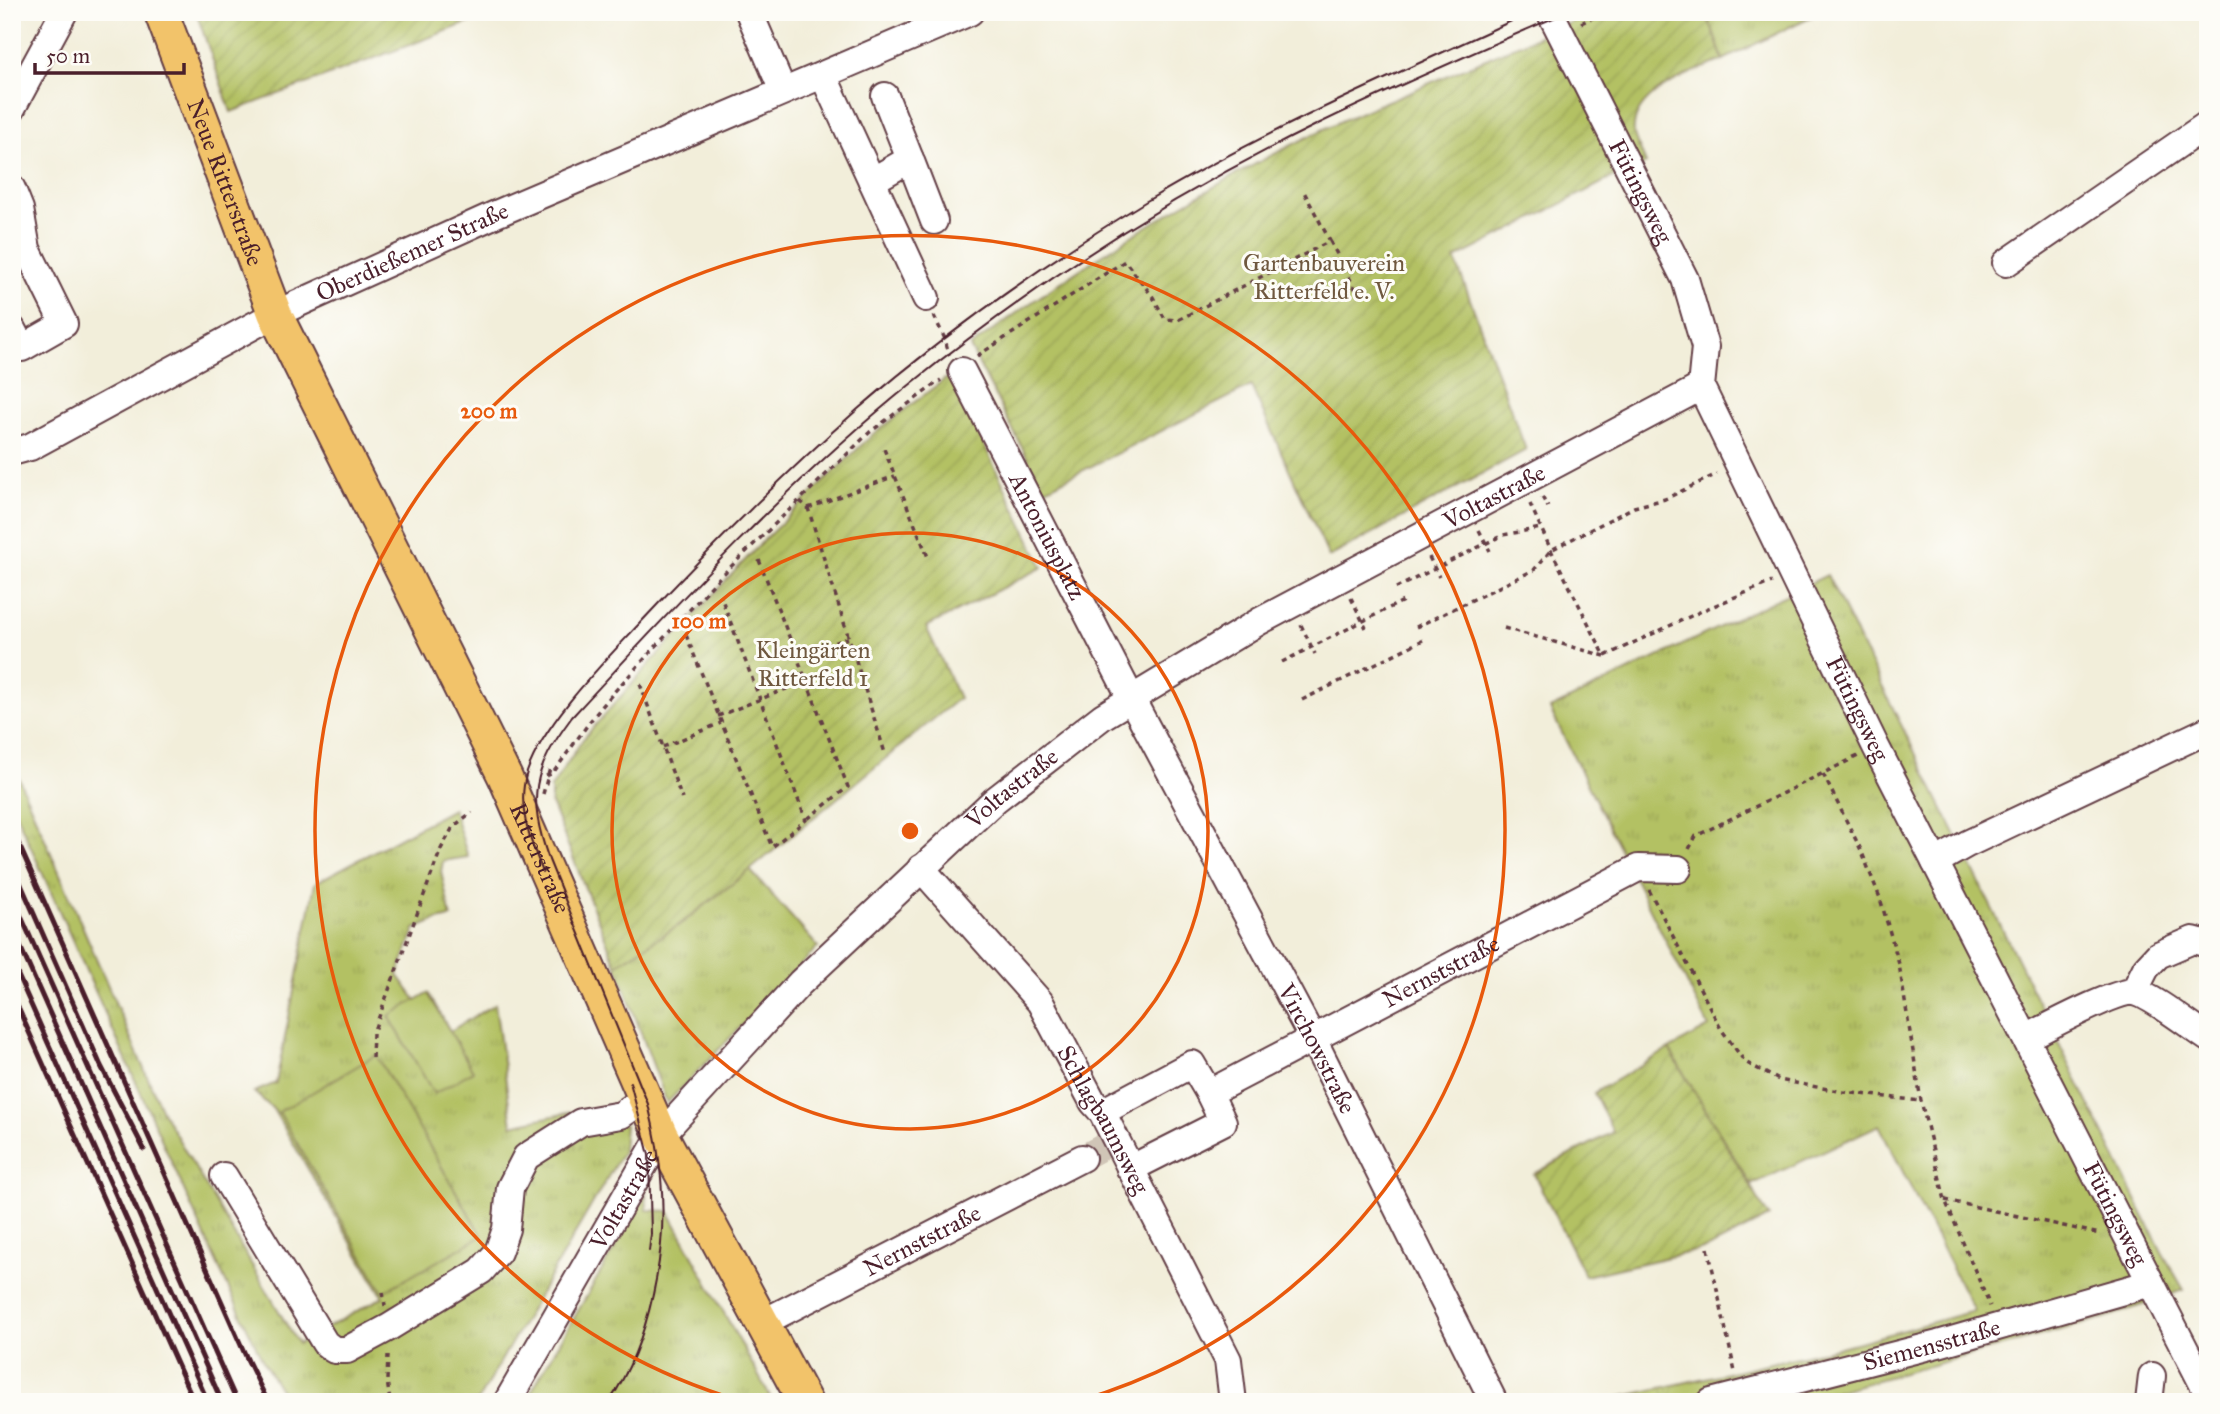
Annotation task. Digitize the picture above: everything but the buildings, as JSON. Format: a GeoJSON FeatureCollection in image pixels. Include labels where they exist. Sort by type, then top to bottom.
{"type":"FeatureCollection","features":[{"type":"Feature","properties":{"kind":"main road","name":"Neue Ritterstraße"},"geometry":{"type":"LineString","coordinates":[[161,12],[275,314]]}},
{"type":"Feature","properties":{"kind":"main road","name":"Ritterstraße"},"geometry":{"type":"LineString","coordinates":[[275,314],[505,777],[661,1135],[805,1402]]}},
{"type":"Feature","properties":{"kind":"street"},"geometry":{"type":"LineString","coordinates":[[12,108],[64,12]]}},
{"type":"Feature","properties":{"kind":"street"},"geometry":{"type":"LineString","coordinates":[[749,12],[783,92]]}},
{"type":"Feature","properties":{"kind":"street","name":"Oberdießemer Straße"},"geometry":{"type":"LineString","coordinates":[[12,453],[30,447],[275,314],[496,214],[970,12]]}},
{"type":"Feature","properties":{"kind":"street","name":"Fütingsweg"},"geometry":{"type":"LineString","coordinates":[[1550,12],[1685,279],[1705,347],[1701,387],[1876,747],[2208,1394]]}},
{"type":"Feature","properties":{"kind":"street"},"geometry":{"type":"LineString","coordinates":[[822,75],[926,298]]}},
{"type":"Feature","properties":{"kind":"street"},"geometry":{"type":"LineString","coordinates":[[885,96],[934,220]]}},
{"type":"Feature","properties":{"kind":"street"},"geometry":{"type":"LineString","coordinates":[[2006,263],[2208,124]]}},
{"type":"Feature","properties":{"kind":"street"},"geometry":{"type":"LineString","coordinates":[[872,181],[911,159]]}},
{"type":"Feature","properties":{"kind":"street"},"geometry":{"type":"LineString","coordinates":[[12,328],[22,348],[64,324],[27,249],[15,206]]}},
{"type":"Feature","properties":{"kind":"street","name":"Antoniusplatz"},"geometry":{"type":"LineString","coordinates":[[959,369],[1132,700]]}},
{"type":"Feature","properties":{"kind":"street","name":"Voltastraße"},"geometry":{"type":"LineString","coordinates":[[508,1402],[661,1135],[800,983],[995,800],[1104,716],[1260,621],[1701,387]]}},
{"type":"Feature","properties":{"kind":"street","name":"Virchowstraße"},"geometry":{"type":"LineString","coordinates":[[1132,700],[1313,1039],[1494,1402]]}},
{"type":"Feature","properties":{"kind":"street"},"geometry":{"type":"LineString","coordinates":[[1935,862],[1967,844],[2208,730]]}},
{"type":"Feature","properties":{"kind":"street","name":"Schlagbaumsweg"},"geometry":{"type":"LineString","coordinates":[[921,868],[1040,1002],[1098,1107],[1111,1142],[1130,1169],[1228,1360],[1233,1402]]}},
{"type":"Feature","properties":{"kind":"street","name":"Nernststraße"},"geometry":{"type":"LineString","coordinates":[[1209,1093],[1638,868],[1678,869]]}},
{"type":"Feature","properties":{"kind":"street"},"geometry":{"type":"LineString","coordinates":[[2134,992],[2146,968],[2158,955],[2193,940],[2208,944]]}},
{"type":"Feature","properties":{"kind":"street"},"geometry":{"type":"LineString","coordinates":[[2026,1038],[2124,993],[2134,992],[2208,1038]]}},
{"type":"Feature","properties":{"kind":"street"},"geometry":{"type":"LineString","coordinates":[[1098,1107],[1192,1064],[1209,1093],[1223,1122],[1130,1169]]}},
{"type":"Feature","properties":{"kind":"street"},"geometry":{"type":"LineString","coordinates":[[224,1176],[324,1343],[334,1350],[347,1349],[388,1328],[481,1271],[498,1252],[506,1229],[510,1188],[526,1157],[581,1122],[621,1115],[644,1099]]}},
{"type":"Feature","properties":{"kind":"street","name":"Nernststraße"},"geometry":{"type":"LineString","coordinates":[[762,1323],[1082,1157]]}},
{"type":"Feature","properties":{"kind":"street","name":"Siemensstraße"},"geometry":{"type":"LineString","coordinates":[[1711,1402],[1999,1327],[2151,1283]]}},
{"type":"Feature","properties":{"kind":"path"},"geometry":{"type":"LineString","coordinates":[[1304,192],[1357,292]]}},
{"type":"Feature","properties":{"kind":"path"},"geometry":{"type":"LineString","coordinates":[[550,768],[547,776],[553,773],[614,692],[761,536],[870,432],[982,352],[1125,261],[1153,297],[1165,319],[1178,320],[1331,242]]}},
{"type":"Feature","properties":{"kind":"path"},"geometry":{"type":"LineString","coordinates":[[926,298],[945,339],[948,354],[959,369]]}},
{"type":"Feature","properties":{"kind":"path"},"geometry":{"type":"LineString","coordinates":[[884,449],[928,556]]}},
{"type":"Feature","properties":{"kind":"path"},"geometry":{"type":"LineString","coordinates":[[1416,627],[1534,570],[1551,550],[1634,507],[1665,499],[1738,464]]}},
{"type":"Feature","properties":{"kind":"path"},"geometry":{"type":"LineString","coordinates":[[808,508],[895,475]]}},
{"type":"Feature","properties":{"kind":"path"},"geometry":{"type":"LineString","coordinates":[[1520,482],[1605,656]]}},
{"type":"Feature","properties":{"kind":"path"},"geometry":{"type":"LineString","coordinates":[[800,501],[808,508],[885,753]]}},
{"type":"Feature","properties":{"kind":"path"},"geometry":{"type":"LineString","coordinates":[[1396,588],[1503,535],[1541,528]]}},
{"type":"Feature","properties":{"kind":"path"},"geometry":{"type":"LineString","coordinates":[[686,635],[772,847],[848,787],[759,560]]}},
{"type":"Feature","properties":{"kind":"path"},"geometry":{"type":"LineString","coordinates":[[1504,628],[1605,656],[1791,574]]}},
{"type":"Feature","properties":{"kind":"path"},"geometry":{"type":"LineString","coordinates":[[1341,578],[1366,628]]}},
{"type":"Feature","properties":{"kind":"path"},"geometry":{"type":"LineString","coordinates":[[721,597],[806,820]]}},
{"type":"Feature","properties":{"kind":"path"},"geometry":{"type":"LineString","coordinates":[[1282,662],[1403,601]]}},
{"type":"Feature","properties":{"kind":"path"},"geometry":{"type":"LineString","coordinates":[[1290,605],[1315,654]]}},
{"type":"Feature","properties":{"kind":"path"},"geometry":{"type":"LineString","coordinates":[[797,656],[848,638]]}},
{"type":"Feature","properties":{"kind":"path"},"geometry":{"type":"LineString","coordinates":[[1302,700],[1423,640]]}},
{"type":"Feature","properties":{"kind":"path"},"geometry":{"type":"LineString","coordinates":[[718,716],[786,689],[803,671]]}},
{"type":"Feature","properties":{"kind":"path"},"geometry":{"type":"LineString","coordinates":[[640,684],[682,799]]}},
{"type":"Feature","properties":{"kind":"path"},"geometry":{"type":"LineString","coordinates":[[663,747],[721,723]]}},
{"type":"Feature","properties":{"kind":"path"},"geometry":{"type":"LineString","coordinates":[[1678,869],[1696,836],[1876,747]]}},
{"type":"Feature","properties":{"kind":"path"},"geometry":{"type":"LineString","coordinates":[[1823,774],[1861,850],[1880,898],[1899,964],[1921,1101],[1945,1200],[1999,1327]]}},
{"type":"Feature","properties":{"kind":"path"},"geometry":{"type":"LineString","coordinates":[[372,1058],[373,1033],[441,849],[453,827],[472,812]]}},
{"type":"Feature","properties":{"kind":"path"},"geometry":{"type":"LineString","coordinates":[[1638,868],[1721,1029],[1745,1062],[1779,1080],[1844,1092],[1921,1101]]}},
{"type":"Feature","properties":{"kind":"path"},"geometry":{"type":"LineString","coordinates":[[1945,1200],[2130,1241]]}},
{"type":"Feature","properties":{"kind":"path"},"geometry":{"type":"LineString","coordinates":[[1708,1248],[1740,1395]]}},
{"type":"Feature","properties":{"kind":"green space"},"geometry":{"type":"Polygon","coordinates":[[[196,12],[497,12],[231,112],[196,12]]]}},
{"type":"Feature","properties":{"kind":"green space","name":"Gartenbauverein Ritterfeld e. V."},"geometry":{"type":"Polygon","coordinates":[[[1594,12],[1706,12],[1723,60],[1666,86],[1642,106],[1635,119],[1634,133],[1646,164],[1615,176],[1455,259],[1526,450],[1329,557],[1251,386],[1044,490],[970,347],[1141,230],[1276,153],[1345,119],[1594,12]]]}},
{"type":"Feature","properties":{"kind":"green space"},"geometry":{"type":"Polygon","coordinates":[[[1706,12],[1820,12],[1723,60],[1706,12]]]}},
{"type":"Feature","properties":{"kind":"green space","name":"Kleingärten Ritterfeld 1"},"geometry":{"type":"Polygon","coordinates":[[[952,378],[1043,567],[926,627],[959,698],[750,870],[679,925],[616,965],[551,803],[551,788],[583,739],[763,541],[873,434],[945,379],[952,378]]]}},
{"type":"Feature","properties":{"kind":"green space"},"geometry":{"type":"Polygon","coordinates":[[[1827,575],[2162,1252],[2184,1290],[2104,1318],[1797,1402],[1599,1402],[1837,1348],[1974,1311],[1879,1125],[1751,1185],[1669,1049],[1709,1027],[1550,709],[1827,575]]]}},
{"type":"Feature","properties":{"kind":"green space"},"geometry":{"type":"Polygon","coordinates":[[[12,763],[162,1111],[298,1344],[383,1297],[273,1109],[254,1092],[276,1083],[315,883],[453,809],[468,857],[443,861],[441,872],[451,917],[415,929],[398,975],[416,1000],[428,993],[450,1031],[495,1004],[512,1125],[576,1111],[625,1125],[623,1151],[477,1402],[287,1402],[263,1361],[214,1257],[12,805],[12,763]]]}},
{"type":"Feature","properties":{"kind":"green space"},"geometry":{"type":"Polygon","coordinates":[[[750,870],[818,947],[667,1103],[616,965],[679,925],[750,870]]]}},
{"type":"Feature","properties":{"kind":"green space"},"geometry":{"type":"Polygon","coordinates":[[[428,993],[473,1071],[434,1094],[389,1016],[428,993]]]}},
{"type":"Feature","properties":{"kind":"green space"},"geometry":{"type":"Polygon","coordinates":[[[1669,1049],[1769,1217],[1708,1248],[1585,1276],[1534,1174],[1613,1132],[1594,1093],[1669,1049]]]}},
{"type":"Feature","properties":{"kind":"green space"},"geometry":{"type":"Polygon","coordinates":[[[376,1055],[482,1236],[383,1292],[279,1112],[376,1055]]]}},
{"type":"Feature","properties":{"kind":"green space"},"geometry":{"type":"Polygon","coordinates":[[[646,1194],[647,1210],[668,1211],[773,1402],[525,1402],[646,1194]]]}},
{"type":"Feature","properties":{"kind":"tunnel"},"geometry":{"type":"LineString","coordinates":[[1082,1158],[1106,1145]]}},
{"type":"Feature","properties":{"kind":"tram line"},"geometry":{"type":"LineString","coordinates":[[543,872],[529,836],[523,798],[527,772],[547,733],[593,674],[692,568],[858,409],[926,353],[997,300],[1070,249],[1145,202],[1287,125],[1531,12]]}},
{"type":"Feature","properties":{"kind":"tram line"},"geometry":{"type":"LineString","coordinates":[[609,1402],[635,1352],[653,1294],[662,1235],[661,1178],[648,1104],[549,860],[538,818],[536,801],[541,769],[548,753],[572,717],[736,544],[822,460],[912,383],[1057,275],[1159,210],[1264,151],[1442,66],[1567,12]]}},
{"type":"Feature","properties":{"kind":"tram line"},"geometry":{"type":"LineString","coordinates":[[630,1082],[649,1155],[649,1251]]}},
{"type":"Feature","properties":{"kind":"railway"},"geometry":{"type":"LineString","coordinates":[[12,829],[268,1402]]}},
{"type":"Feature","properties":{"kind":"railway"},"geometry":{"type":"LineString","coordinates":[[12,864],[101,1066],[144,1149]]}},
{"type":"Feature","properties":{"kind":"railway"},"geometry":{"type":"LineString","coordinates":[[12,896],[237,1402]]}},
{"type":"Feature","properties":{"kind":"railway"},"geometry":{"type":"LineString","coordinates":[[12,928],[222,1402]]}},
{"type":"Feature","properties":{"kind":"railway"},"geometry":{"type":"LineString","coordinates":[[12,962],[208,1402]]}},
{"type":"Feature","properties":{"kind":"railway"},"geometry":{"type":"LineString","coordinates":[[12,994],[194,1402]]}}]}
